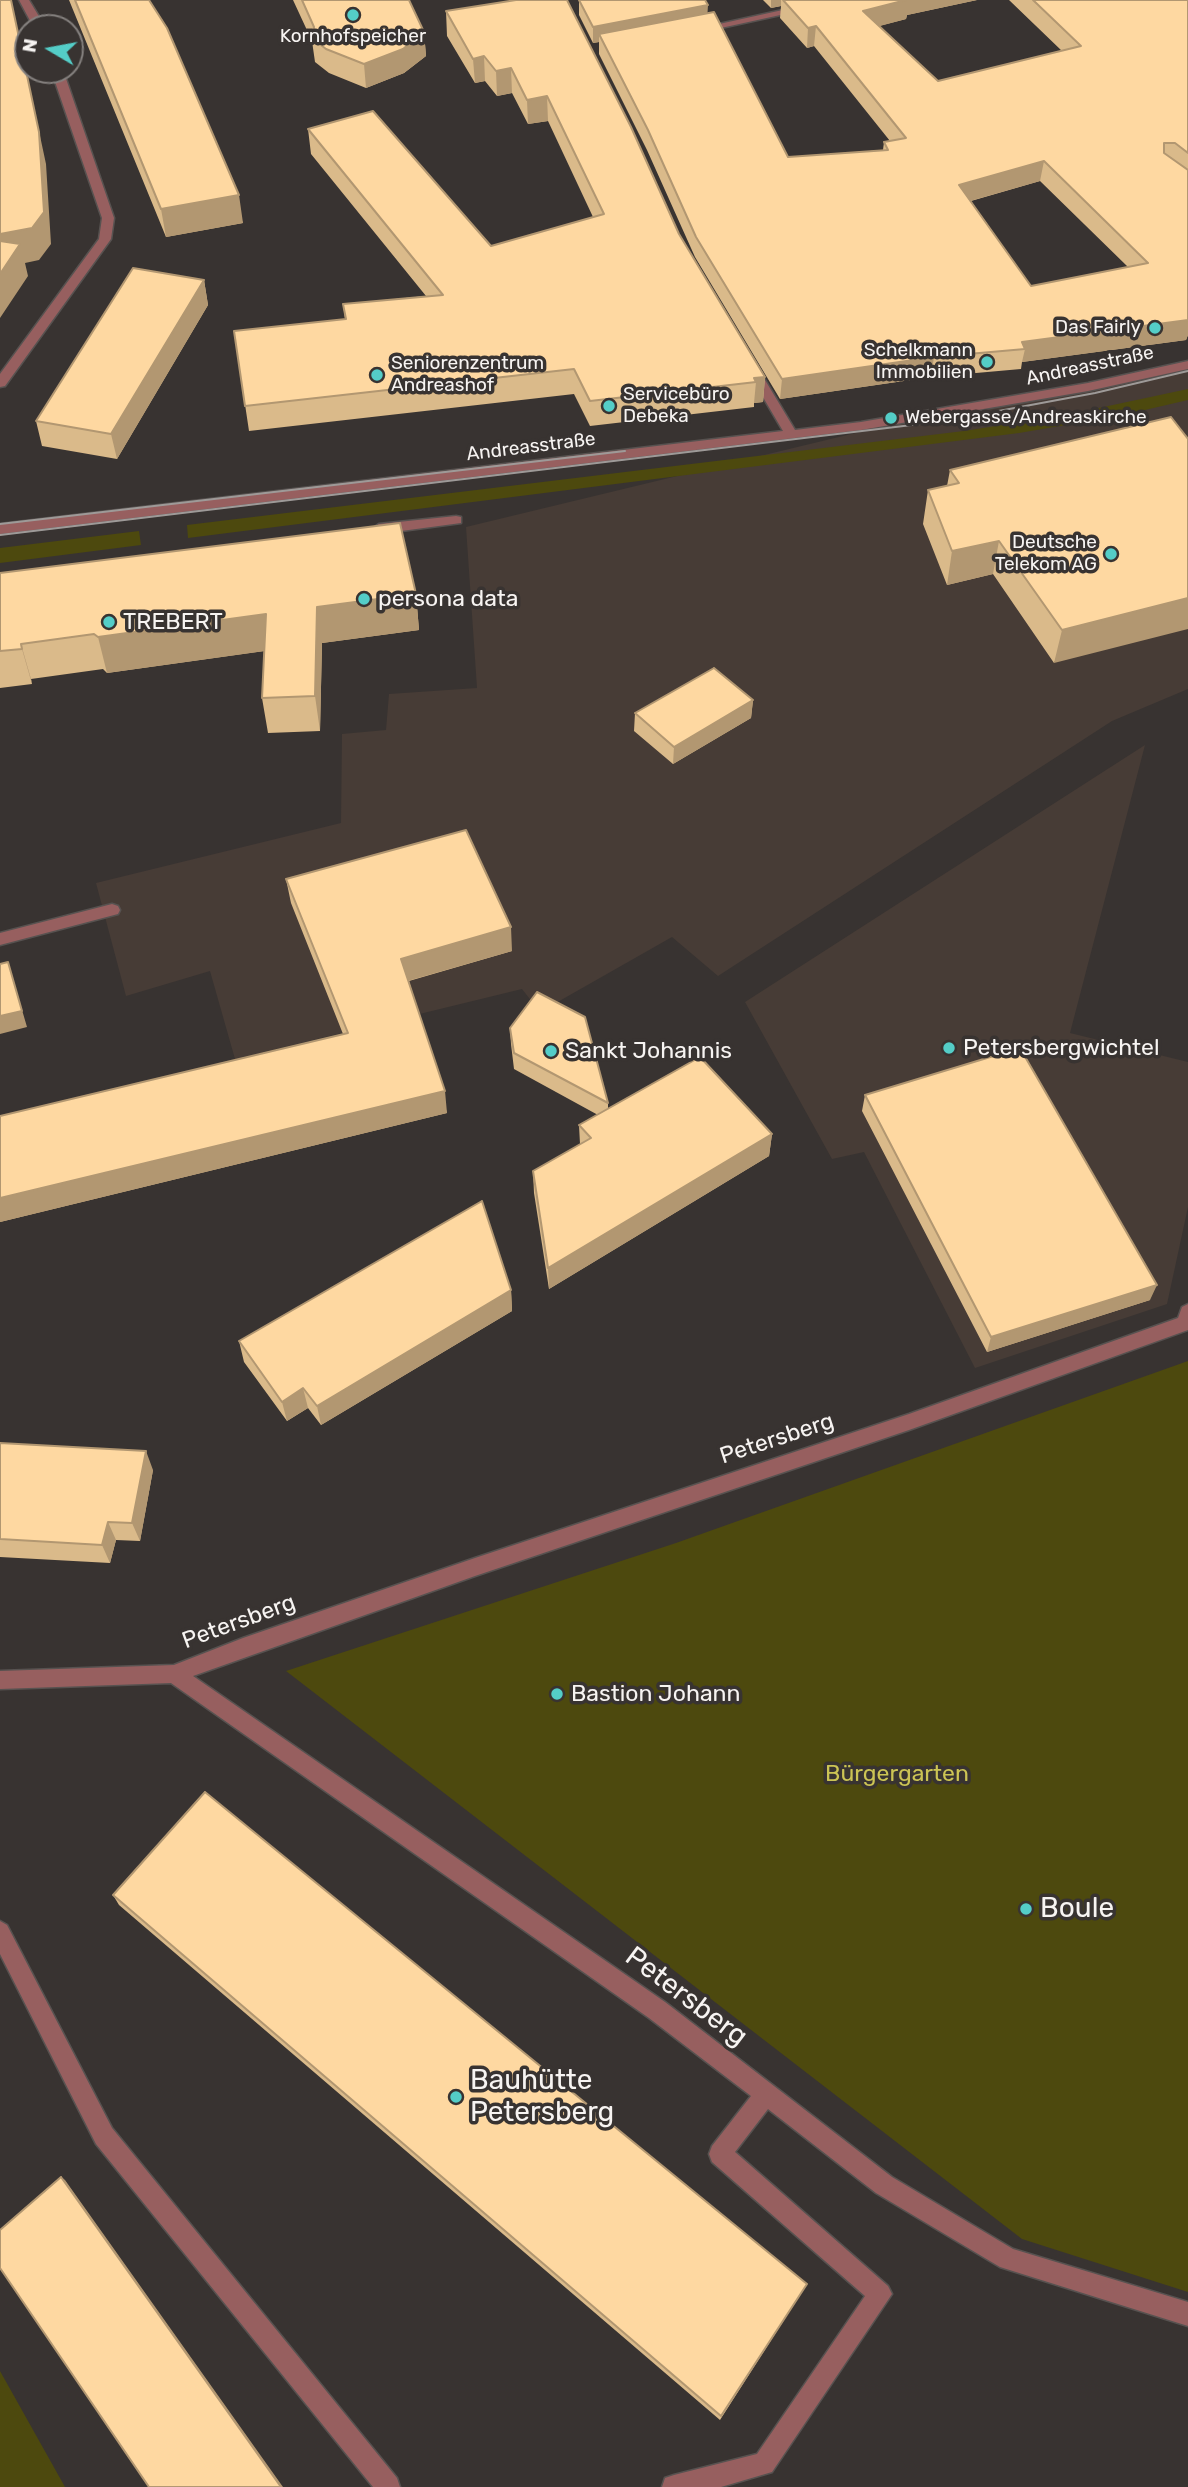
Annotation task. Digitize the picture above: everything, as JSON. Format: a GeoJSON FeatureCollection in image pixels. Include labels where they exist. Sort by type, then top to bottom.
{"type":"FeatureCollection","features":[{"type":"Feature","properties":{"kind":"street"},"geometry":{"type":"LineString","coordinates":[[690,31],[844,0]]}},
{"type":"Feature","properties":{"kind":"street"},"geometry":{"type":"LineString","coordinates":[[0,383],[105,239],[108,218],[62,84]]}},
{"type":"Feature","properties":{"kind":"street"},"geometry":{"type":"LineString","coordinates":[[748,363],[792,435]]}},
{"type":"Feature","properties":{"kind":"street","name":"Andreasstraße"},"geometry":{"type":"LineString","coordinates":[[0,529],[792,435],[955,412],[1188,365]]}},
{"type":"Feature","properties":{"kind":"street"},"geometry":{"type":"LineString","coordinates":[[367,530],[456,520]]}},
{"type":"Feature","properties":{"kind":"street"},"geometry":{"type":"LineString","coordinates":[[0,939],[112,910]]}},
{"type":"Feature","properties":{"kind":"street","name":"Petersberg"},"geometry":{"type":"LineString","coordinates":[[0,1680],[174,1674],[243,1647],[909,1422],[1186,1323],[1188,1312]]}},
{"type":"Feature","properties":{"kind":"street","name":"Petersberg"},"geometry":{"type":"LineString","coordinates":[[174,1674],[657,2010],[884,2185],[1008,2259],[1188,2314]]}},
{"type":"Feature","properties":{"kind":"street"},"geometry":{"type":"LineString","coordinates":[[0,1932],[104,2136],[388,2487]]}},
{"type":"Feature","properties":{"kind":"street"},"geometry":{"type":"LineString","coordinates":[[674,2487],[764,2464],[880,2294],[720,2154],[766,2094]]}},
{"type":"Feature","properties":{"kind":"shaded area"},"geometry":{"type":"Polygon","coordinates":[[[1188,361],[1188,689],[1112,721],[718,976],[672,937],[540,1012],[522,989],[235,1059],[210,971],[126,996],[96,883],[341,823],[342,734],[386,730],[389,694],[477,688],[466,527],[930,415],[1090,384],[1188,361]]]}},
{"type":"Feature","properties":{"kind":"shaded area","name":"Petersbergwichtel"},"geometry":{"type":"Polygon","coordinates":[[[1145,745],[1070,1033],[1188,1062],[1188,1207],[1167,1304],[975,1368],[864,1152],[832,1159],[745,1002],[1145,745]]]}},
{"type":"Feature","properties":{"kind":"green space"},"geometry":{"type":"Polygon","coordinates":[[[1188,389],[1188,400],[1119,416],[1019,433],[188,538],[187,525],[964,431],[1066,415],[1188,389]]]}},
{"type":"Feature","properties":{"kind":"green space"},"geometry":{"type":"Polygon","coordinates":[[[139,531],[141,545],[0,563],[0,548],[139,531]]]}},
{"type":"Feature","properties":{"kind":"green space","name":"Bürgergarten"},"geometry":{"type":"Polygon","coordinates":[[[1188,1361],[1188,2292],[1022,2239],[286,1671],[676,1543],[1188,1361]]]}},
{"type":"Feature","properties":{"kind":"green space"},"geometry":{"type":"Polygon","coordinates":[[[0,2371],[65,2487],[0,2487],[0,2371]]]}},
{"type":"Feature","properties":{"kind":"building"},"geometry":{"type":"Polygon","coordinates":[[[0,0],[11,0],[14,14],[14,84],[29,84],[39,132],[44,212],[32,228],[0,234],[0,0]]]}},
{"type":"Feature","properties":{"kind":"building"},"geometry":{"type":"Polygon","coordinates":[[[75,0],[149,0],[167,28],[239,195],[161,209],[84,22],[84,14],[81,14],[75,0]]]}},
{"type":"Feature","properties":{"kind":"building","name":"Kornhofspeicher"},"geometry":{"type":"Polygon","coordinates":[[[302,0],[409,0],[424,32],[403,49],[364,64],[326,49],[312,38],[314,27],[302,0]]]}},
{"type":"Feature","properties":{"kind":"building"},"geometry":{"type":"Polygon","coordinates":[[[516,0],[567,0],[631,127],[679,234],[765,377],[754,378],[756,382],[590,401],[574,369],[245,406],[234,331],[346,319],[343,304],[443,295],[308,129],[373,111],[491,246],[604,214],[547,96],[527,100],[511,68],[496,71],[484,56],[473,59],[446,11],[516,0]]]}},
{"type":"Feature","properties":{"kind":"building"},"geometry":{"type":"Polygon","coordinates":[[[579,0],[705,0],[708,5],[593,27],[579,0]]]}},
{"type":"Feature","properties":{"kind":"building"},"geometry":{"type":"Polygon","coordinates":[[[783,0],[906,0],[863,11],[938,81],[1081,46],[1033,0],[1188,0],[1188,153],[1175,143],[1164,143],[1164,153],[1188,170],[1188,320],[1022,342],[1025,349],[934,357],[782,379],[696,237],[648,130],[599,34],[714,12],[788,157],[888,150],[884,142],[906,138],[816,26],[808,28],[783,0]],[[1044,161],[959,185],[1031,286],[1148,263],[1044,161]]]}},
{"type":"Feature","properties":{"kind":"building"},"geometry":{"type":"Polygon","coordinates":[[[0,241],[20,244],[0,274],[0,241]]]}},
{"type":"Feature","properties":{"kind":"building"},"geometry":{"type":"Polygon","coordinates":[[[133,268],[204,280],[111,434],[36,421],[133,268]]]}},
{"type":"Feature","properties":{"kind":"building"},"geometry":{"type":"Polygon","coordinates":[[[1171,417],[1188,439],[1188,598],[1062,630],[999,541],[952,551],[928,490],[959,483],[950,470],[1171,417]]]}},
{"type":"Feature","properties":{"kind":"building"},"geometry":{"type":"Polygon","coordinates":[[[400,523],[416,594],[317,607],[315,696],[262,698],[266,614],[98,637],[94,634],[21,644],[22,649],[0,651],[0,573],[400,523]]]}},
{"type":"Feature","properties":{"kind":"building"},"geometry":{"type":"Polygon","coordinates":[[[714,668],[753,700],[674,747],[635,713],[714,668]]]}},
{"type":"Feature","properties":{"kind":"building"},"geometry":{"type":"Polygon","coordinates":[[[466,830],[511,927],[401,959],[445,1091],[0,1198],[0,1116],[348,1033],[286,879],[466,830]]]}},
{"type":"Feature","properties":{"kind":"building"},"geometry":{"type":"Polygon","coordinates":[[[8,962],[22,1011],[0,1016],[0,964],[8,962]]]}},
{"type":"Feature","properties":{"kind":"building"},"geometry":{"type":"Polygon","coordinates":[[[537,992],[585,1017],[608,1103],[514,1053],[510,1028],[537,992]]]}},
{"type":"Feature","properties":{"kind":"building"},"geometry":{"type":"Polygon","coordinates":[[[1020,1048],[1157,1285],[991,1337],[865,1095],[1020,1048]]]}},
{"type":"Feature","properties":{"kind":"building"},"geometry":{"type":"Polygon","coordinates":[[[700,1057],[772,1134],[548,1268],[533,1171],[591,1138],[579,1125],[700,1057]]]}},
{"type":"Feature","properties":{"kind":"building"},"geometry":{"type":"Polygon","coordinates":[[[482,1201],[511,1290],[317,1406],[303,1388],[282,1402],[239,1341],[482,1201]]]}},
{"type":"Feature","properties":{"kind":"building"},"geometry":{"type":"Polygon","coordinates":[[[0,1443],[146,1451],[132,1523],[108,1522],[102,1545],[0,1539],[0,1443]]]}},
{"type":"Feature","properties":{"kind":"building","name":"Bauhütte Petersberg"},"geometry":{"type":"Polygon","coordinates":[[[205,1792],[807,2284],[721,2416],[113,1895],[205,1792]]]}},
{"type":"Feature","properties":{"kind":"building"},"geometry":{"type":"Polygon","coordinates":[[[61,2177],[281,2487],[149,2487],[0,2268],[0,2230],[61,2177]]]}},
{"type":"Feature","properties":{"kind":"tram line"},"geometry":{"type":"LineString","coordinates":[[0,535],[945,421],[1095,393],[1188,371]]}},
{"type":"Feature","properties":{"kind":"tram line"},"geometry":{"type":"LineString","coordinates":[[0,524],[625,451]]}},
{"type":"Feature","properties":{"kind":"place","name":"Kornhofspeicher"},"geometry":{"type":"Point","coordinates":[353,15]}},
{"type":"Feature","properties":{"kind":"place","name":"Das Fairly"},"geometry":{"type":"Point","coordinates":[1155,328]}},
{"type":"Feature","properties":{"kind":"place","name":"Schelkmann Immobilien"},"geometry":{"type":"Point","coordinates":[987,362]}},
{"type":"Feature","properties":{"kind":"place","name":"Seniorenzentrum Andreashof"},"geometry":{"type":"Point","coordinates":[377,375]}},
{"type":"Feature","properties":{"kind":"place","name":"Servicebüro Debeka"},"geometry":{"type":"Point","coordinates":[609,406]}},
{"type":"Feature","properties":{"kind":"place","name":"Webergasse/Andreaskirche"},"geometry":{"type":"Point","coordinates":[891,418]}},
{"type":"Feature","properties":{"kind":"place","name":"Deutsche Telekom AG"},"geometry":{"type":"Point","coordinates":[1111,554]}},
{"type":"Feature","properties":{"kind":"place","name":"persona data"},"geometry":{"type":"Point","coordinates":[364,599]}},
{"type":"Feature","properties":{"kind":"place","name":"TREBERT"},"geometry":{"type":"Point","coordinates":[109,622]}},
{"type":"Feature","properties":{"kind":"place","name":"Petersbergwichtel"},"geometry":{"type":"Point","coordinates":[949,1048]}},
{"type":"Feature","properties":{"kind":"place","name":"Sankt Johannis"},"geometry":{"type":"Point","coordinates":[551,1051]}},
{"type":"Feature","properties":{"kind":"place","name":"Bastion Johann"},"geometry":{"type":"Point","coordinates":[557,1694]}},
{"type":"Feature","properties":{"kind":"place","name":"Boule"},"geometry":{"type":"Point","coordinates":[1026,1909]}},
{"type":"Feature","properties":{"kind":"place","name":"Bauhütte Petersberg"},"geometry":{"type":"Point","coordinates":[456,2097]}}]}
